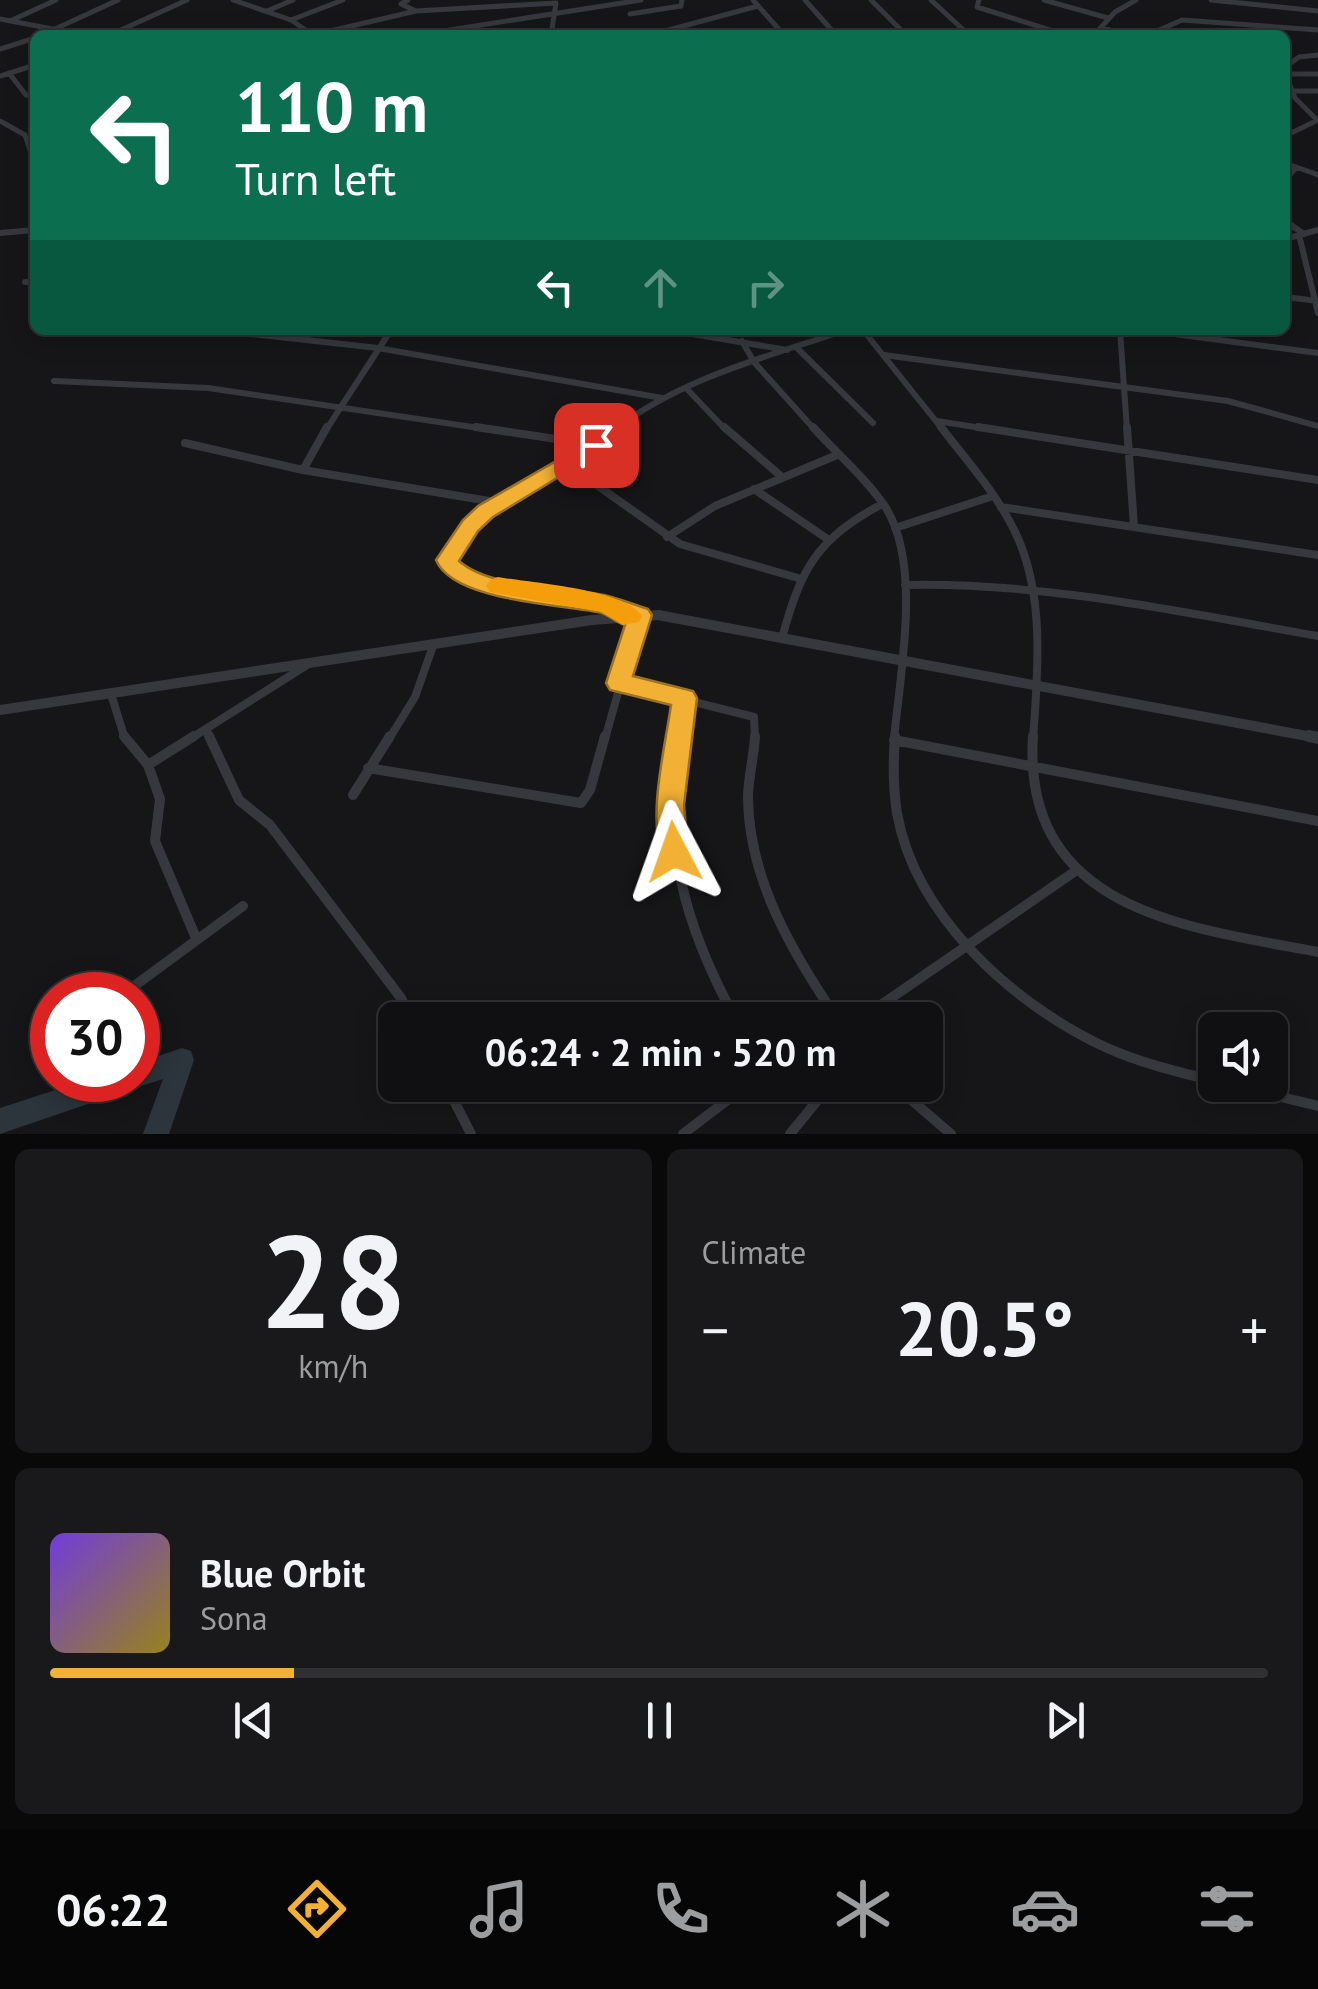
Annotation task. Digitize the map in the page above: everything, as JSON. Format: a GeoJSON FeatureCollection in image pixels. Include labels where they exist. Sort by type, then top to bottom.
{"type":"FeatureCollection","features":[{"type":"Feature","properties":{"kind":"street"},"geometry":{"type":"LineString","coordinates":[[10,21],[56,0]]}},
{"type":"Feature","properties":{"kind":"street"},"geometry":{"type":"LineString","coordinates":[[102,0],[116,1]]}},
{"type":"Feature","properties":{"kind":"street"},"geometry":{"type":"LineString","coordinates":[[121,30],[187,0]]}},
{"type":"Feature","properties":{"kind":"street"},"geometry":{"type":"LineString","coordinates":[[233,0],[291,20],[306,30]]}},
{"type":"Feature","properties":{"kind":"street"},"geometry":{"type":"LineString","coordinates":[[267,11],[293,0]]}},
{"type":"Feature","properties":{"kind":"street"},"geometry":{"type":"LineString","coordinates":[[291,20],[343,0]]}},
{"type":"Feature","properties":{"kind":"street"},"geometry":{"type":"LineString","coordinates":[[401,4],[408,0]]}},
{"type":"Feature","properties":{"kind":"street"},"geometry":{"type":"LineString","coordinates":[[449,30],[608,2],[641,0]]}},
{"type":"Feature","properties":{"kind":"street"},"geometry":{"type":"LineString","coordinates":[[630,14],[681,6],[682,0]]}},
{"type":"Feature","properties":{"kind":"street"},"geometry":{"type":"LineString","coordinates":[[753,0],[779,29],[775,30]]}},
{"type":"Feature","properties":{"kind":"street"},"geometry":{"type":"LineString","coordinates":[[805,0],[832,30]]}},
{"type":"Feature","properties":{"kind":"street"},"geometry":{"type":"LineString","coordinates":[[872,0],[901,30]]}},
{"type":"Feature","properties":{"kind":"street"},"geometry":{"type":"LineString","coordinates":[[931,0],[964,30]]}},
{"type":"Feature","properties":{"kind":"street"},"geometry":{"type":"LineString","coordinates":[[979,0],[977,7],[1050,30]]}},
{"type":"Feature","properties":{"kind":"street"},"geometry":{"type":"LineString","coordinates":[[1044,0],[1108,18]]}},
{"type":"Feature","properties":{"kind":"street"},"geometry":{"type":"LineString","coordinates":[[1100,30],[1108,18],[1136,0]]}},
{"type":"Feature","properties":{"kind":"street"},"geometry":{"type":"LineString","coordinates":[[1211,0],[1316,11]]}},
{"type":"Feature","properties":{"kind":"street"},"geometry":{"type":"LineString","coordinates":[[1309,0],[1316,11]]}},
{"type":"Feature","properties":{"kind":"street"},"geometry":{"type":"LineString","coordinates":[[56,29],[116,1]]}},
{"type":"Feature","properties":{"kind":"street"},"geometry":{"type":"LineString","coordinates":[[392,1],[416,10]]}},
{"type":"Feature","properties":{"kind":"street"},"geometry":{"type":"LineString","coordinates":[[334,30],[416,10],[554,2],[552,30]]}},
{"type":"Feature","properties":{"kind":"street"},"geometry":{"type":"LineString","coordinates":[[669,30],[758,6]]}},
{"type":"Feature","properties":{"kind":"street"},"geometry":{"type":"LineString","coordinates":[[1284,8],[1295,28]]}},
{"type":"Feature","properties":{"kind":"street"},"geometry":{"type":"LineString","coordinates":[[0,19],[61,30]]}},
{"type":"Feature","properties":{"kind":"street"},"geometry":{"type":"LineString","coordinates":[[1159,30],[1182,20],[1318,30]]}},
{"type":"Feature","properties":{"kind":"street"},"geometry":{"type":"LineString","coordinates":[[1248,26],[1249,30]]}},
{"type":"Feature","properties":{"kind":"street"},"geometry":{"type":"LineString","coordinates":[[1102,28],[1110,30]]}},
{"type":"Feature","properties":{"kind":"street"},"geometry":{"type":"LineString","coordinates":[[0,50],[30,39]]}},
{"type":"Feature","properties":{"kind":"street"},"geometry":{"type":"LineString","coordinates":[[1290,67],[1299,57],[1318,55]]}},
{"type":"Feature","properties":{"kind":"street"},"geometry":{"type":"LineString","coordinates":[[0,76],[30,67]]}},
{"type":"Feature","properties":{"kind":"street"},"geometry":{"type":"LineString","coordinates":[[1290,71],[1318,74]]}},
{"type":"Feature","properties":{"kind":"street"},"geometry":{"type":"LineString","coordinates":[[9,73],[30,95]]}},
{"type":"Feature","properties":{"kind":"street"},"geometry":{"type":"LineString","coordinates":[[1290,84],[1298,103],[1318,120],[1290,134]]}},
{"type":"Feature","properties":{"kind":"street"},"geometry":{"type":"LineString","coordinates":[[1292,91],[1318,91]]}},
{"type":"Feature","properties":{"kind":"street"},"geometry":{"type":"LineString","coordinates":[[0,122],[25,136],[30,150]]}},
{"type":"Feature","properties":{"kind":"street"},"geometry":{"type":"LineString","coordinates":[[1290,165],[1318,175]]}},
{"type":"Feature","properties":{"kind":"street"},"geometry":{"type":"LineString","coordinates":[[1290,175],[1296,168]]}},
{"type":"Feature","properties":{"kind":"street"},"geometry":{"type":"LineString","coordinates":[[1290,226],[1302,235],[1318,313]]}},
{"type":"Feature","properties":{"kind":"street"},"geometry":{"type":"LineString","coordinates":[[0,233],[30,230]]}},
{"type":"Feature","properties":{"kind":"street"},"geometry":{"type":"LineString","coordinates":[[1290,238],[1318,230]]}},
{"type":"Feature","properties":{"kind":"street"},"geometry":{"type":"LineString","coordinates":[[1308,273],[1318,274]]}},
{"type":"Feature","properties":{"kind":"street"},"geometry":{"type":"LineString","coordinates":[[25,282],[30,282]]}},
{"type":"Feature","properties":{"kind":"street"},"geometry":{"type":"LineString","coordinates":[[1290,298],[1317,301]]}},
{"type":"Feature","properties":{"kind":"street"},"geometry":{"type":"LineString","coordinates":[[262,335],[378,348],[662,398]]}},
{"type":"Feature","properties":{"kind":"street"},"geometry":{"type":"LineString","coordinates":[[303,470],[338,408],[387,335]]}},
{"type":"Feature","properties":{"kind":"street"},"geometry":{"type":"LineString","coordinates":[[702,335],[792,349],[873,423]]}},
{"type":"Feature","properties":{"kind":"street"},"geometry":{"type":"LineString","coordinates":[[623,616],[618,609],[603,604],[529,593],[468,578],[451,569],[448,560],[470,526],[501,502],[567,464],[662,398],[832,335]]}},
{"type":"Feature","properties":{"kind":"street"},"geometry":{"type":"LineString","coordinates":[[867,335],[993,496],[1020,544],[1033,589],[1032,783],[1042,818],[1076,870],[1109,896],[1161,917],[1318,952]]}},
{"type":"Feature","properties":{"kind":"street"},"geometry":{"type":"LineString","coordinates":[[1120,335],[1134,526]]}},
{"type":"Feature","properties":{"kind":"street"},"geometry":{"type":"LineString","coordinates":[[1184,335],[1318,352]]}},
{"type":"Feature","properties":{"kind":"street"},"geometry":{"type":"LineString","coordinates":[[742,341],[754,362],[882,504],[894,528],[908,612],[894,740],[894,803],[901,830],[934,898],[994,972],[1040,1009],[1095,1043],[1198,1077]]}},
{"type":"Feature","properties":{"kind":"street"},"geometry":{"type":"LineString","coordinates":[[883,354],[1239,403],[1318,426]]}},
{"type":"Feature","properties":{"kind":"street"},"geometry":{"type":"LineString","coordinates":[[54,382],[208,388],[596,445]]}},
{"type":"Feature","properties":{"kind":"street"},"geometry":{"type":"LineString","coordinates":[[686,388],[728,432],[782,478]]}},
{"type":"Feature","properties":{"kind":"street"},"geometry":{"type":"LineString","coordinates":[[937,421],[1318,480]]}},
{"type":"Feature","properties":{"kind":"street"},"geometry":{"type":"LineString","coordinates":[[185,443],[303,470],[501,502]]}},
{"type":"Feature","properties":{"kind":"street"},"geometry":{"type":"LineString","coordinates":[[667,537],[715,506],[837,455]]}},
{"type":"Feature","properties":{"kind":"street"},"geometry":{"type":"LineString","coordinates":[[567,464],[667,537],[724,558],[798,578]]}},
{"type":"Feature","properties":{"kind":"street"},"geometry":{"type":"LineString","coordinates":[[754,489],[826,538]]}},
{"type":"Feature","properties":{"kind":"street"},"geometry":{"type":"LineString","coordinates":[[894,528],[993,496]]}},
{"type":"Feature","properties":{"kind":"street"},"geometry":{"type":"LineString","coordinates":[[782,638],[798,578],[826,538],[843,524],[882,504]]}},
{"type":"Feature","properties":{"kind":"street"},"geometry":{"type":"LineString","coordinates":[[1001,507],[1318,556]]}},
{"type":"Feature","properties":{"kind":"street"},"geometry":{"type":"LineString","coordinates":[[905,585],[949,582],[1033,589],[1318,636]]}},
{"type":"Feature","properties":{"kind":"street"},"geometry":{"type":"LineString","coordinates":[[368,768],[581,803],[590,790],[640,615]]}},
{"type":"Feature","properties":{"kind":"street"},"geometry":{"type":"LineString","coordinates":[[0,710],[640,615],[1318,738]]}},
{"type":"Feature","properties":{"kind":"street"},"geometry":{"type":"LineString","coordinates":[[353,795],[415,697],[433,646]]}},
{"type":"Feature","properties":{"kind":"street"},"geometry":{"type":"LineString","coordinates":[[148,764],[307,665]]}},
{"type":"Feature","properties":{"kind":"street"},"geometry":{"type":"LineString","coordinates":[[618,683],[754,717],[747,797],[750,827],[783,930],[827,1002]]}},
{"type":"Feature","properties":{"kind":"street"},"geometry":{"type":"LineString","coordinates":[[111,694],[119,728],[130,748],[148,764],[160,800],[155,841],[196,938]]}},
{"type":"Feature","properties":{"kind":"street"},"geometry":{"type":"LineString","coordinates":[[684,698],[670,805],[674,852],[682,901],[708,971],[726,1002]]}},
{"type":"Feature","properties":{"kind":"street"},"geometry":{"type":"LineString","coordinates":[[206,729],[240,800],[268,823],[403,1002]]}},
{"type":"Feature","properties":{"kind":"street"},"geometry":{"type":"LineString","coordinates":[[894,740],[1318,822]]}},
{"type":"Feature","properties":{"kind":"street"},"geometry":{"type":"LineString","coordinates":[[885,1002],[1076,870]]}},
{"type":"Feature","properties":{"kind":"street"},"geometry":{"type":"LineString","coordinates":[[152,972],[243,906]]}},
{"type":"Feature","properties":{"kind":"street"},"geometry":{"type":"LineString","coordinates":[[1288,1099],[1318,1106]]}},
{"type":"Feature","properties":{"kind":"street"},"geometry":{"type":"LineString","coordinates":[[455,1102],[471,1134]]}},
{"type":"Feature","properties":{"kind":"street"},"geometry":{"type":"LineString","coordinates":[[682,1134],[724,1102]]}},
{"type":"Feature","properties":{"kind":"street"},"geometry":{"type":"LineString","coordinates":[[790,1134],[816,1102]]}},
{"type":"Feature","properties":{"kind":"street"},"geometry":{"type":"LineString","coordinates":[[914,1102],[951,1134]]}},
{"type":"Feature","properties":{"kind":"waterway"},"geometry":{"type":"LineString","coordinates":[[156,1134],[182,1060],[160,1068]]}},
{"type":"Feature","properties":{"kind":"waterway"},"geometry":{"type":"LineString","coordinates":[[0,1121],[57,1102]]}},
{"type":"Feature","properties":{"kind":"slow traffic"},"geometry":{"type":"LineString","coordinates":[[498,586],[603,604],[630,616]]}},
{"type":"Feature","properties":{"kind":"route"},"geometry":{"type":"LineString","coordinates":[[596,445],[486,512],[470,526],[448,560],[451,569],[468,578],[529,593],[603,604],[618,609],[623,616],[640,615],[618,683],[684,698],[670,805],[674,852]]}}]}
